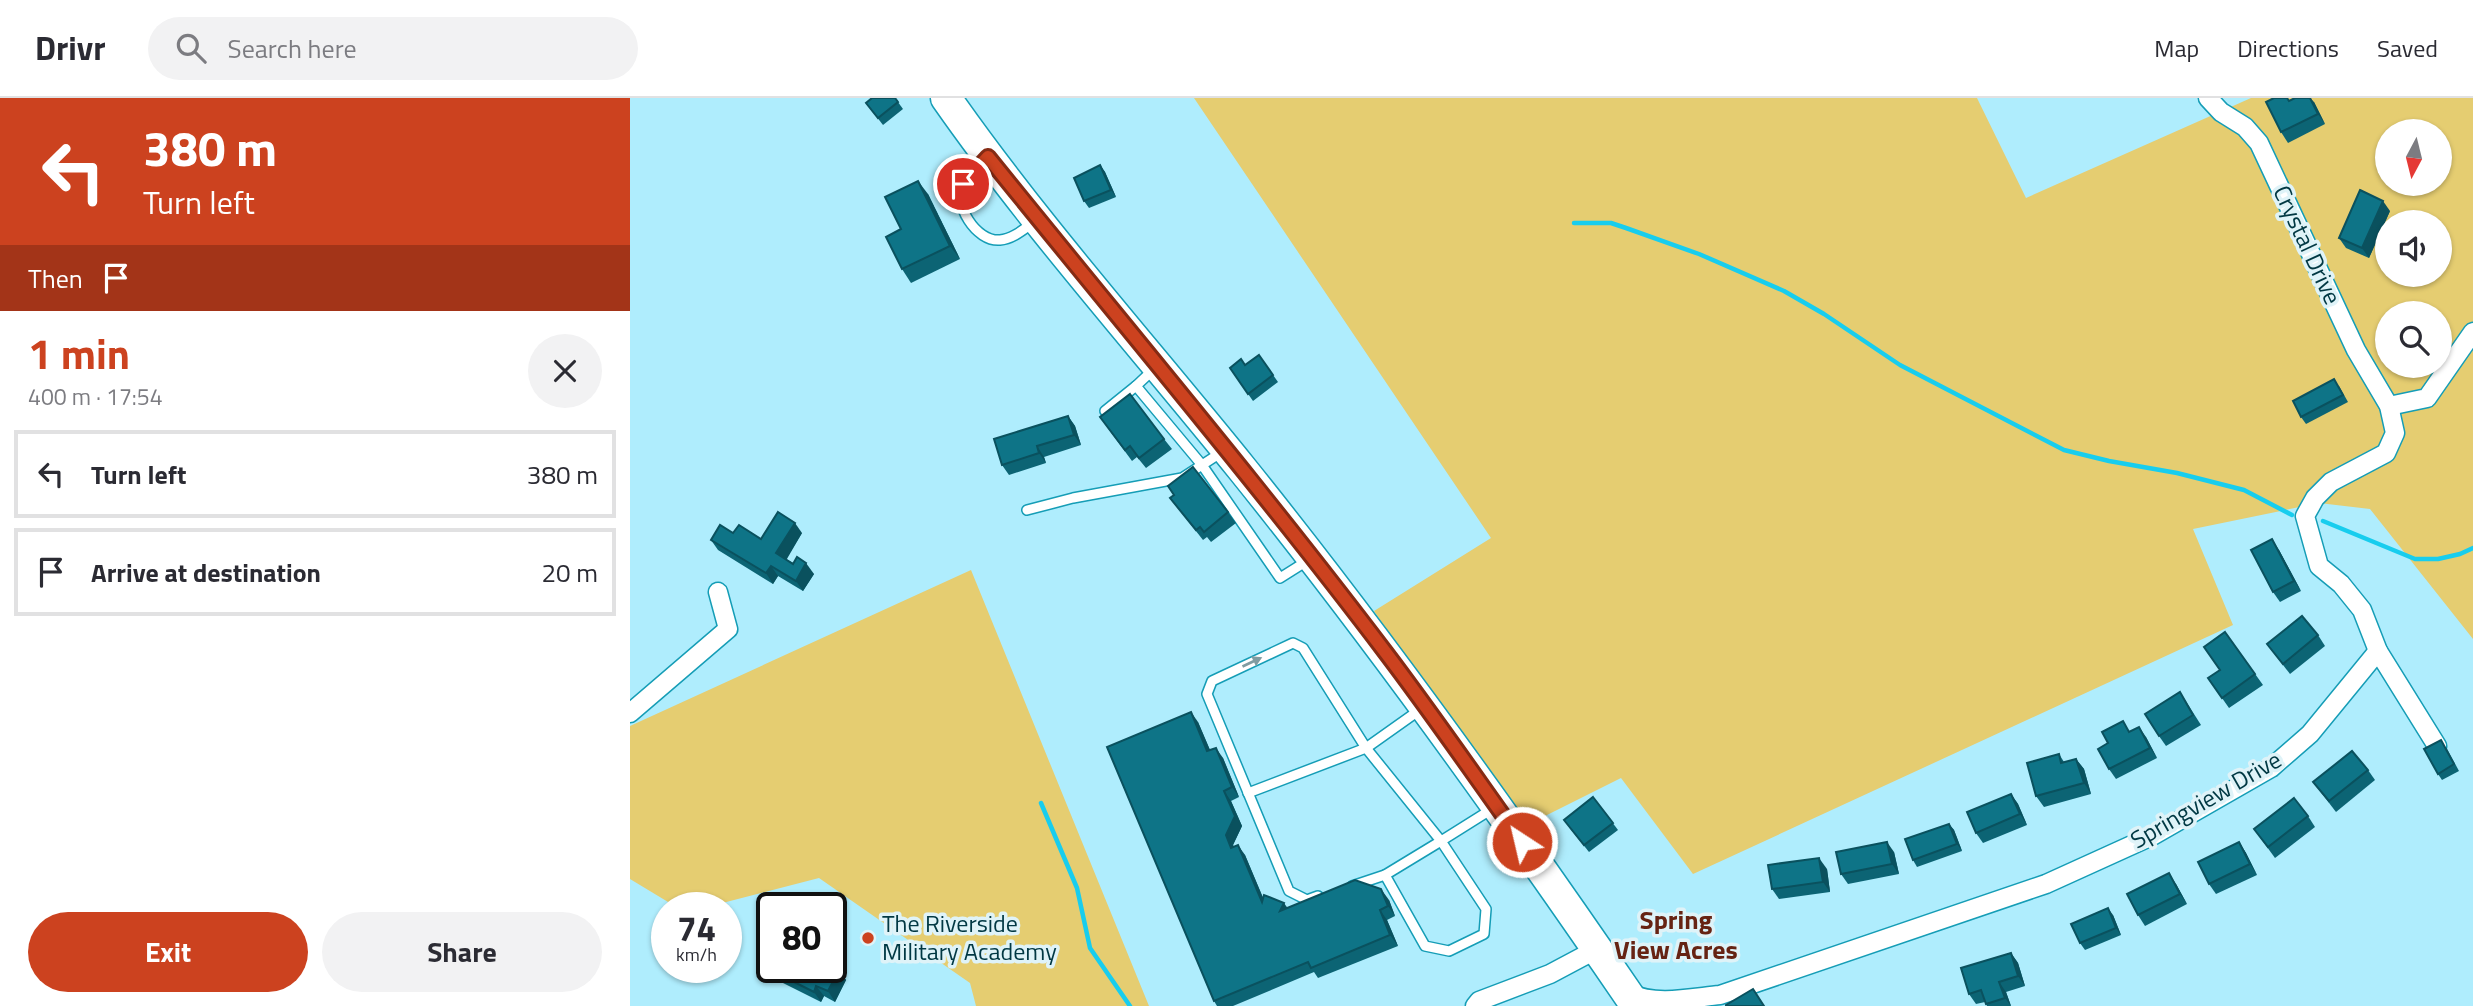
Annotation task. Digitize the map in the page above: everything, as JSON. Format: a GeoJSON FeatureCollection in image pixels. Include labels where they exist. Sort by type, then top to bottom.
{"type":"FeatureCollection","features":[{"type":"Feature","properties":{"kind":"highway"},"geometry":{"type":"LineString","coordinates":[[946,98],[988,157],[1158,366],[1214,457],[1312,558],[1425,706],[1631,999]]}},
{"type":"Feature","properties":{"kind":"street","name":"Crystal Drive"},"geometry":{"type":"LineString","coordinates":[[2208,98],[2221,112],[2245,127],[2259,143],[2356,350],[2389,406]]}},
{"type":"Feature","properties":{"kind":"street"},"geometry":{"type":"LineString","coordinates":[[2437,746],[2378,651],[2362,610],[2341,584],[2319,566],[2305,516],[2315,498],[2331,482],[2386,453],[2395,433],[2389,406],[2427,398],[2473,332]]}},
{"type":"Feature","properties":{"kind":"street"},"geometry":{"type":"LineString","coordinates":[[630,713],[728,629],[718,592]]}},
{"type":"Feature","properties":{"kind":"street","name":"Springview Drive"},"geometry":{"type":"LineString","coordinates":[[1631,999],[1667,1001],[1720,995],[2046,884],[2154,835],[2271,768],[2311,734],[2378,651]]}},
{"type":"Feature","properties":{"kind":"street"},"geometry":{"type":"LineString","coordinates":[[1475,1006],[1479,1000],[1550,974],[1597,949]]}},
{"type":"Feature","properties":{"kind":"lane"},"geometry":{"type":"LineString","coordinates":[[988,157],[963,184],[960,196],[962,208],[977,231],[988,238],[1000,240],[1016,235],[1039,220]]}},
{"type":"Feature","properties":{"kind":"lane"},"geometry":{"type":"LineString","coordinates":[[1105,411],[1158,366]]}},
{"type":"Feature","properties":{"kind":"lane"},"geometry":{"type":"LineString","coordinates":[[1027,510],[1073,498],[1182,478],[1214,457],[1136,386]]}},
{"type":"Feature","properties":{"kind":"lane"},"geometry":{"type":"LineString","coordinates":[[1333,892],[1307,900],[1289,891],[1207,694],[1212,681],[1293,643],[1303,648],[1366,748],[1441,841],[1486,909],[1484,934],[1449,951],[1425,946],[1385,875]]}},
{"type":"Feature","properties":{"kind":"lane"},"geometry":{"type":"LineString","coordinates":[[1248,793],[1366,748],[1425,706]]}},
{"type":"Feature","properties":{"kind":"lane"},"geometry":{"type":"LineString","coordinates":[[1346,887],[1385,875],[1496,806]]}},
{"type":"Feature","properties":{"kind":"shaded area"},"geometry":{"type":"Polygon","coordinates":[[[1194,98],[1977,98],[2026,198],[2251,98],[2473,98],[2473,639],[2370,509],[2319,503],[2193,529],[2233,625],[1693,874],[1621,778],[1521,828],[1374,611],[1491,538],[1194,98]]]}},
{"type":"Feature","properties":{"kind":"shaded area"},"geometry":{"type":"Polygon","coordinates":[[[971,570],[1149,1006],[976,1006],[970,983],[847,897],[847,892],[839,892],[819,878],[756,892],[756,894],[742,898],[742,892],[652,892],[630,879],[630,726],[971,570]]]}},
{"type":"Feature","properties":{"kind":"building"},"geometry":{"type":"Polygon","coordinates":[[[872,98],[895,98],[898,102],[878,118],[866,103],[872,98]]]}},
{"type":"Feature","properties":{"kind":"building"},"geometry":{"type":"Polygon","coordinates":[[[2274,98],[2287,98],[2289,101],[2295,98],[2310,98],[2318,114],[2281,132],[2266,102],[2274,98]]]}},
{"type":"Feature","properties":{"kind":"building"},"geometry":{"type":"Polygon","coordinates":[[[1100,165],[1111,190],[1084,201],[1074,178],[1100,165]]]}},
{"type":"Feature","properties":{"kind":"building"},"geometry":{"type":"Polygon","coordinates":[[[918,181],[950,246],[902,269],[886,237],[901,229],[885,197],[918,181]]]}},
{"type":"Feature","properties":{"kind":"building"},"geometry":{"type":"Polygon","coordinates":[[[2360,190],[2383,201],[2379,210],[2375,210],[2375,219],[2362,248],[2339,238],[2360,190]]]}},
{"type":"Feature","properties":{"kind":"building"},"geometry":{"type":"Polygon","coordinates":[[[1259,355],[1273,375],[1248,394],[1230,368],[1241,359],[1245,365],[1259,355]]]}},
{"type":"Feature","properties":{"kind":"building"},"geometry":{"type":"Polygon","coordinates":[[[2334,379],[2343,395],[2301,417],[2293,401],[2334,379]]]}},
{"type":"Feature","properties":{"kind":"building"},"geometry":{"type":"Polygon","coordinates":[[[1130,394],[1164,439],[1139,458],[1130,446],[1125,450],[1100,417],[1130,394]]]}},
{"type":"Feature","properties":{"kind":"building"},"geometry":{"type":"Polygon","coordinates":[[[1068,416],[1074,435],[1037,446],[1039,453],[1002,465],[994,439],[1068,416]]]}},
{"type":"Feature","properties":{"kind":"building"},"geometry":{"type":"Polygon","coordinates":[[[1193,467],[1228,512],[1204,532],[1200,527],[1196,530],[1170,498],[1174,495],[1168,486],[1193,467]]]}},
{"type":"Feature","properties":{"kind":"building"},"geometry":{"type":"Polygon","coordinates":[[[778,512],[795,523],[776,553],[793,564],[797,557],[806,563],[796,581],[771,566],[766,573],[711,540],[720,525],[733,533],[739,525],[761,539],[778,512]]]}},
{"type":"Feature","properties":{"kind":"building"},"geometry":{"type":"Polygon","coordinates":[[[2272,539],[2294,581],[2273,592],[2251,550],[2272,539]]]}},
{"type":"Feature","properties":{"kind":"building"},"geometry":{"type":"Polygon","coordinates":[[[2302,616],[2318,635],[2283,664],[2267,644],[2302,616]]]}},
{"type":"Feature","properties":{"kind":"building"},"geometry":{"type":"Polygon","coordinates":[[[2225,632],[2255,674],[2222,698],[2208,678],[2220,670],[2204,647],[2225,632]]]}},
{"type":"Feature","properties":{"kind":"building"},"geometry":{"type":"Polygon","coordinates":[[[2180,692],[2193,715],[2159,736],[2145,714],[2180,692]]]}},
{"type":"Feature","properties":{"kind":"building"},"geometry":{"type":"Polygon","coordinates":[[[1191,712],[1207,751],[1216,748],[1232,787],[1224,791],[1235,816],[1226,835],[1231,848],[1238,845],[1262,902],[1264,895],[1284,903],[1280,911],[1355,880],[1381,889],[1388,906],[1380,910],[1390,935],[1311,968],[1308,962],[1214,1001],[1107,747],[1191,712]]]}},
{"type":"Feature","properties":{"kind":"building"},"geometry":{"type":"Polygon","coordinates":[[[2123,721],[2129,732],[2139,727],[2150,748],[2109,769],[2098,749],[2108,743],[2102,732],[2123,721]]]}},
{"type":"Feature","properties":{"kind":"building"},"geometry":{"type":"Polygon","coordinates":[[[2441,740],[2454,764],[2438,774],[2424,749],[2441,740]]]}},
{"type":"Feature","properties":{"kind":"building"},"geometry":{"type":"Polygon","coordinates":[[[2352,751],[2368,770],[2329,801],[2313,782],[2352,751]]]}},
{"type":"Feature","properties":{"kind":"building"},"geometry":{"type":"Polygon","coordinates":[[[2059,754],[2061,763],[2076,759],[2084,783],[2036,796],[2027,763],[2059,754]]]}},
{"type":"Feature","properties":{"kind":"building"},"geometry":{"type":"Polygon","coordinates":[[[2011,794],[2020,814],[1976,833],[1967,812],[2011,794]]]}},
{"type":"Feature","properties":{"kind":"building"},"geometry":{"type":"Polygon","coordinates":[[[1593,797],[1613,823],[1584,845],[1564,820],[1593,797]]]}},
{"type":"Feature","properties":{"kind":"building"},"geometry":{"type":"Polygon","coordinates":[[[2294,798],[2308,816],[2268,847],[2254,829],[2294,798]]]}},
{"type":"Feature","properties":{"kind":"building"},"geometry":{"type":"Polygon","coordinates":[[[1949,824],[1957,844],[1913,860],[1905,839],[1949,824]]]}},
{"type":"Feature","properties":{"kind":"building"},"geometry":{"type":"Polygon","coordinates":[[[1887,842],[1892,864],[1841,874],[1836,852],[1887,842]]]}},
{"type":"Feature","properties":{"kind":"building"},"geometry":{"type":"Polygon","coordinates":[[[2239,842],[2250,864],[2209,884],[2198,862],[2239,842]]]}},
{"type":"Feature","properties":{"kind":"building"},"geometry":{"type":"Polygon","coordinates":[[[1819,858],[1823,882],[1772,889],[1768,865],[1819,858]]]}},
{"type":"Feature","properties":{"kind":"building"},"geometry":{"type":"Polygon","coordinates":[[[2169,873],[2180,894],[2138,915],[2127,894],[2169,873]]]}},
{"type":"Feature","properties":{"kind":"building"},"geometry":{"type":"Polygon","coordinates":[[[2108,908],[2116,928],[2080,943],[2071,924],[2108,908]]]}},
{"type":"Feature","properties":{"kind":"building"},"geometry":{"type":"Polygon","coordinates":[[[2011,953],[2018,976],[1999,982],[2005,998],[1986,1004],[1981,990],[1969,994],[1961,968],[2011,953]]]}},
{"type":"Feature","properties":{"kind":"building"},"geometry":{"type":"Polygon","coordinates":[[[796,983],[832,983],[828,991],[816,986],[814,992],[796,983]]]}},
{"type":"Feature","properties":{"kind":"building"},"geometry":{"type":"Polygon","coordinates":[[[1753,989],[1764,1006],[1726,1006],[1726,1005],[1753,989]]]}},
{"type":"Feature","properties":{"kind":"waterway"},"geometry":{"type":"LineString","coordinates":[[1574,223],[1611,223],[1699,254],[1784,291],[1824,314],[1900,365],[2064,450],[2244,490],[2292,515]]}},
{"type":"Feature","properties":{"kind":"waterway"},"geometry":{"type":"LineString","coordinates":[[2323,521],[2415,559],[2438,559],[2473,548]]}},
{"type":"Feature","properties":{"kind":"waterway"},"geometry":{"type":"LineString","coordinates":[[1041,803],[1077,888],[1090,948],[1130,1006]]}},
{"type":"Feature","properties":{"kind":"place","name":"The Riverside Military Academy"},"geometry":{"type":"Point","coordinates":[868,938]}},
{"type":"Feature","properties":{"kind":"district","name":"Spring View Acres"},"geometry":{"type":"Point","coordinates":[1676,935]}},
{"type":"Feature","properties":{"kind":"route"},"geometry":{"type":"LineString","coordinates":[[963,184],[988,157],[1244,471],[1358,617],[1522,842]]}}]}
